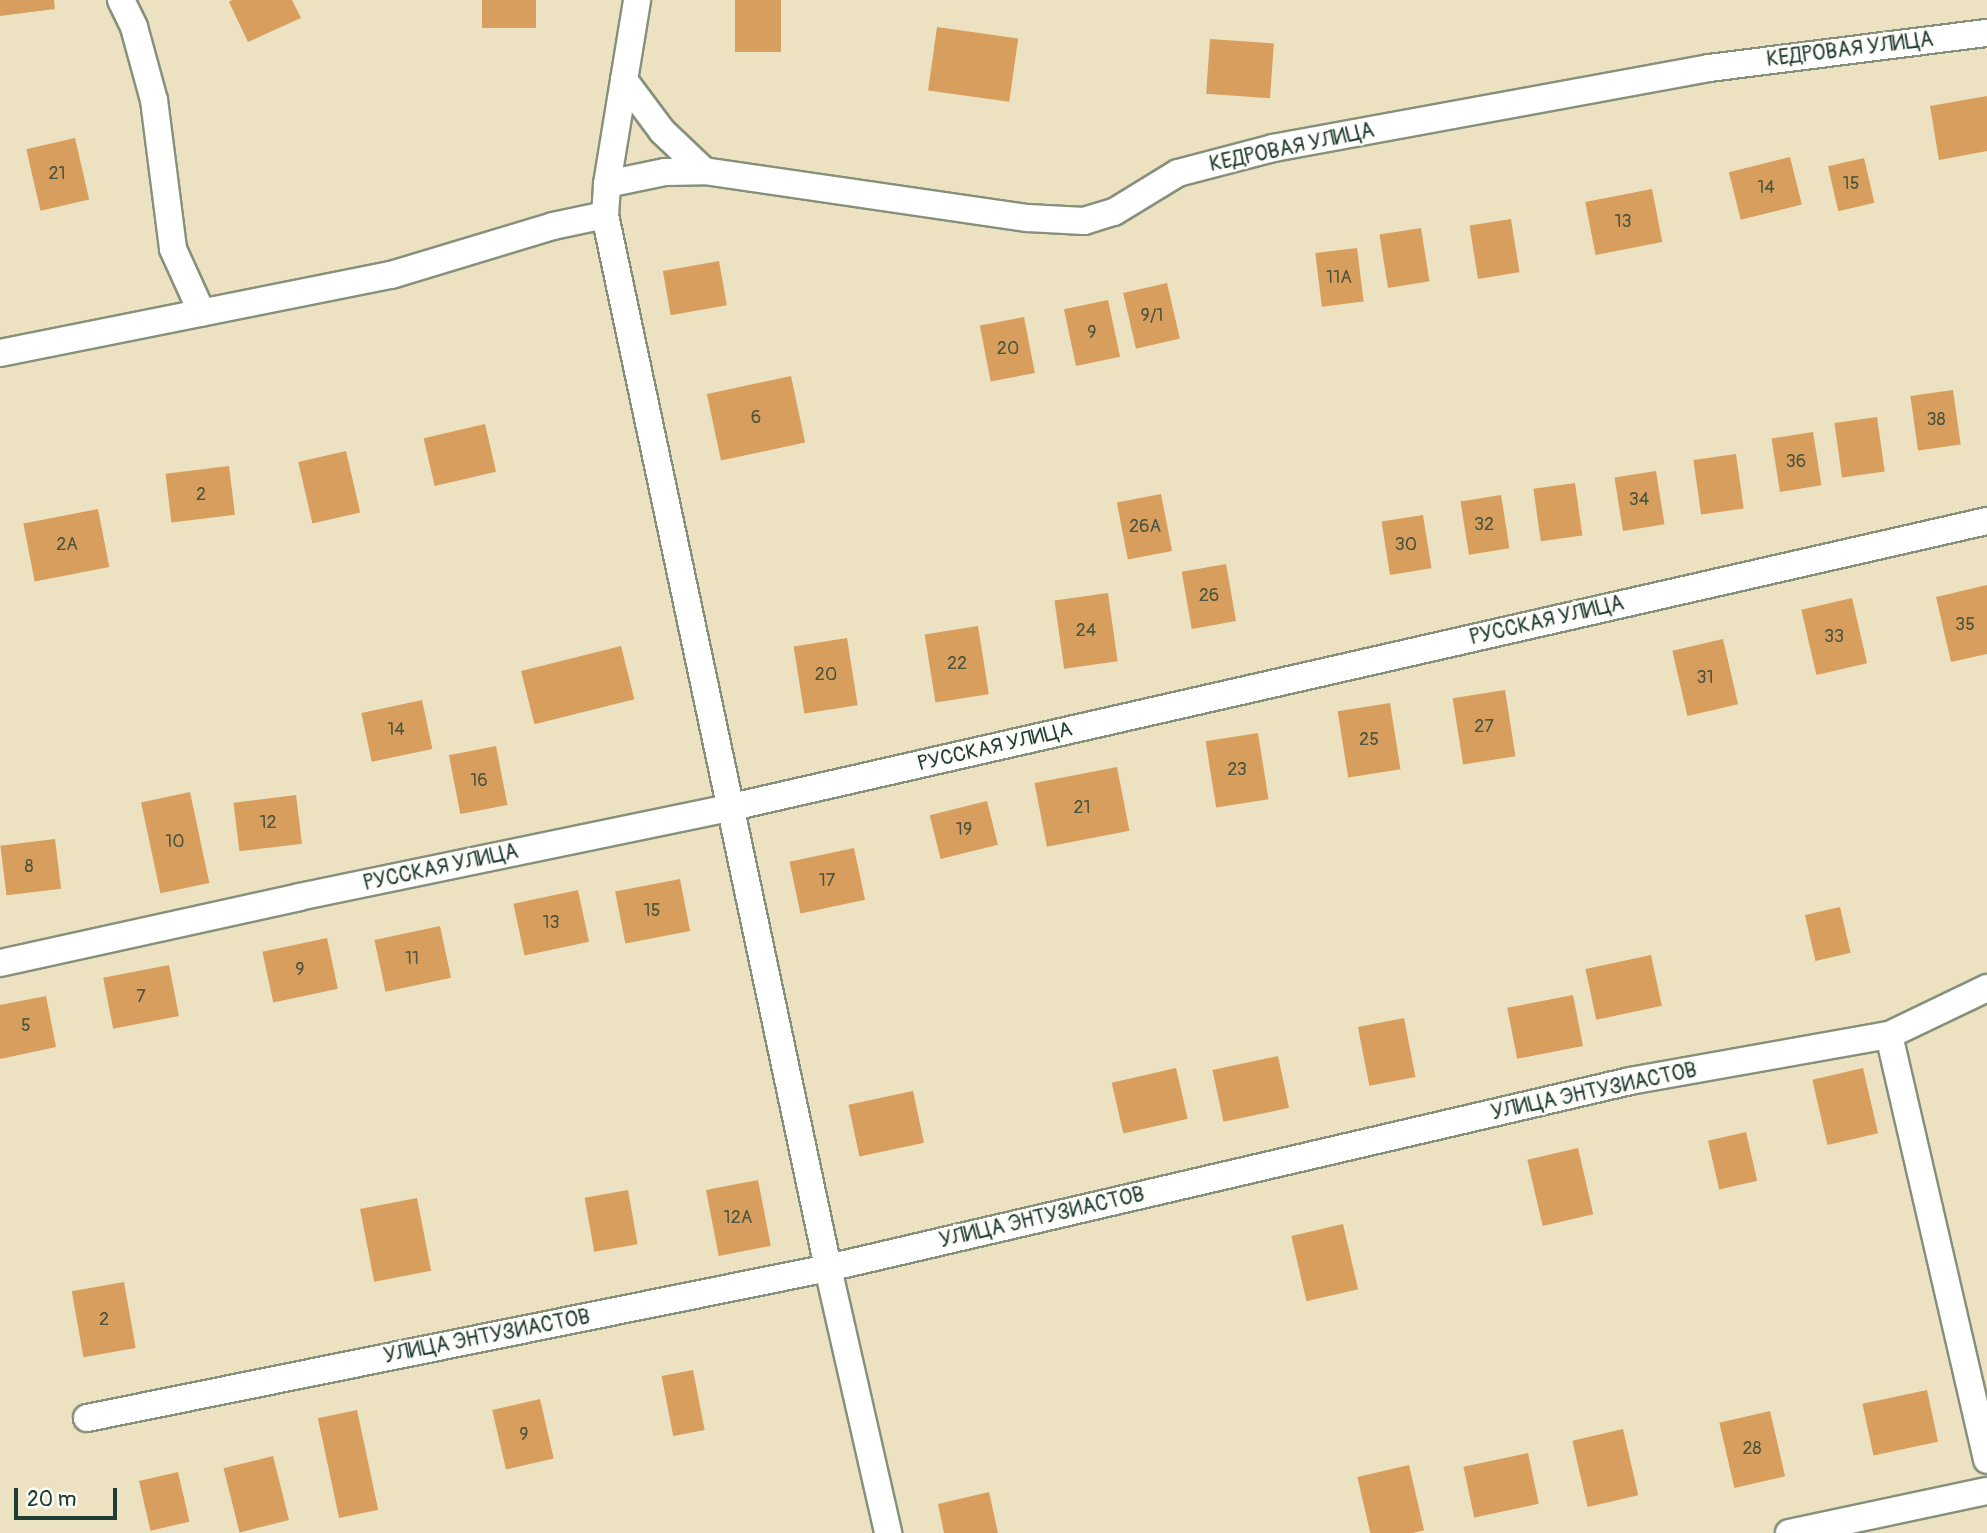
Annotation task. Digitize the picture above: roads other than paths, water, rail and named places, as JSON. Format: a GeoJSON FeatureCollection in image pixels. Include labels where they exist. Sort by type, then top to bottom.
{"type":"FeatureCollection","features":[{"type":"Feature","properties":{"kind":"street"},"geometry":{"type":"LineString","coordinates":[[121,0],[134,27],[154,100],[173,249],[202,313]]}},
{"type":"Feature","properties":{"kind":"street"},"geometry":{"type":"LineString","coordinates":[[637,0],[607,184],[605,215],[828,1268],[888,1533]]}},
{"type":"Feature","properties":{"kind":"street","name":"КЕДРОВАЯ УЛИЦА"},"geometry":{"type":"LineString","coordinates":[[607,184],[665,172],[704,171],[1028,218],[1084,221],[1114,212],[1178,173],[1273,148],[1709,68],[1987,33]]}},
{"type":"Feature","properties":{"kind":"street"},"geometry":{"type":"LineString","coordinates":[[624,80],[662,131],[704,171]]}},
{"type":"Feature","properties":{"kind":"street"},"geometry":{"type":"LineString","coordinates":[[0,353],[391,275],[553,226],[605,215]]}},
{"type":"Feature","properties":{"kind":"street","name":"РУССКАЯ УЛИЦА"},"geometry":{"type":"LineString","coordinates":[[0,963],[299,897],[732,807],[1987,521]]}},
{"type":"Feature","properties":{"kind":"street","name":"УЛИЦА ЭНТУЗИАСТОВ"},"geometry":{"type":"LineString","coordinates":[[87,1418],[828,1268],[1630,1082],[1889,1035],[1987,988]]}},
{"type":"Feature","properties":{"kind":"street"},"geometry":{"type":"LineString","coordinates":[[1889,1035],[1987,1460]]}},
{"type":"Feature","properties":{"kind":"street"},"geometry":{"type":"LineString","coordinates":[[1789,1533],[1987,1491]]}}]}
